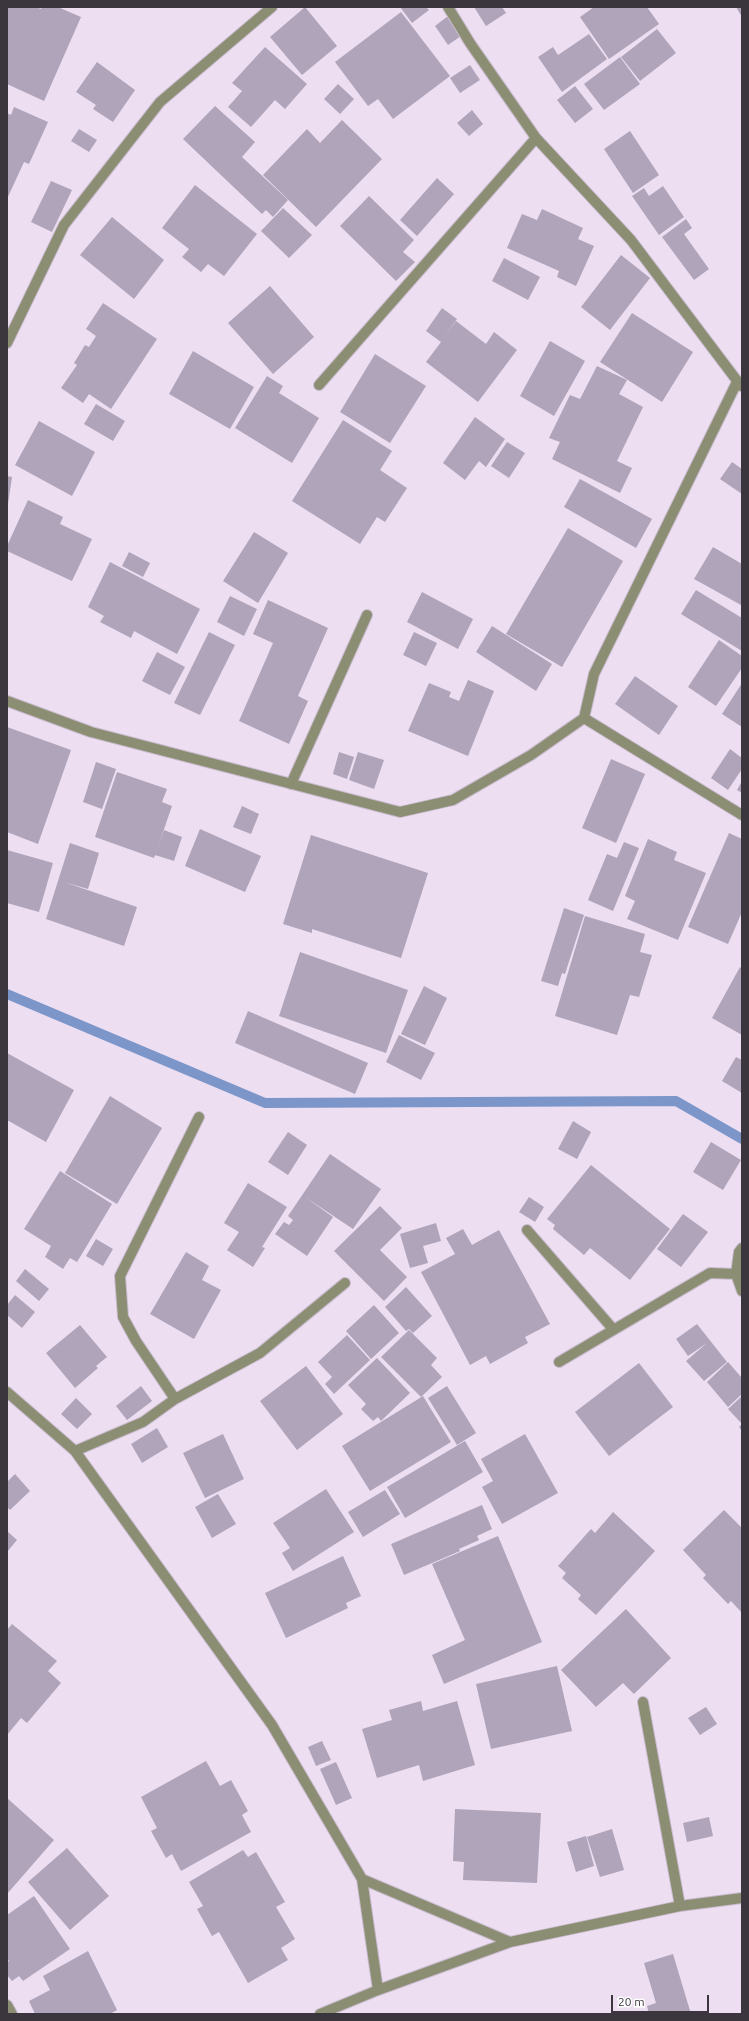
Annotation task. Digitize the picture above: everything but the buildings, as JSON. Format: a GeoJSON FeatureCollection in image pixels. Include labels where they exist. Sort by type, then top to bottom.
{"type":"FeatureCollection","features":[{"type":"Feature","properties":{"kind":"street"},"geometry":{"type":"LineString","coordinates":[[7,344],[64,225],[160,102],[272,7]]}},
{"type":"Feature","properties":{"kind":"street"},"geometry":{"type":"LineString","coordinates":[[7,701],[91,732],[400,812],[453,800],[531,755],[584,718],[594,674],[739,385],[631,240],[536,138],[470,43],[448,7]]}},
{"type":"Feature","properties":{"kind":"street"},"geometry":{"type":"LineString","coordinates":[[319,385],[536,138]]}},
{"type":"Feature","properties":{"kind":"street"},"geometry":{"type":"LineString","coordinates":[[291,784],[367,615]]}},
{"type":"Feature","properties":{"kind":"street"},"geometry":{"type":"LineString","coordinates":[[584,718],[742,815]]}},
{"type":"Feature","properties":{"kind":"street"},"geometry":{"type":"LineString","coordinates":[[175,1399],[136,1340],[123,1316],[120,1276],[199,1117]]}},
{"type":"Feature","properties":{"kind":"street"},"geometry":{"type":"LineString","coordinates":[[527,1230],[613,1329]]}},
{"type":"Feature","properties":{"kind":"street"},"geometry":{"type":"LineString","coordinates":[[742,1248],[739,1252],[736,1274],[742,1291]]}},
{"type":"Feature","properties":{"kind":"street"},"geometry":{"type":"LineString","coordinates":[[559,1362],[710,1273],[736,1274]]}},
{"type":"Feature","properties":{"kind":"street"},"geometry":{"type":"LineString","coordinates":[[75,1451],[143,1422],[175,1399],[260,1353],[345,1284]]}},
{"type":"Feature","properties":{"kind":"street"},"geometry":{"type":"LineString","coordinates":[[7,1392],[75,1451],[272,1725],[362,1878],[378,1990]]}},
{"type":"Feature","properties":{"kind":"street"},"geometry":{"type":"LineString","coordinates":[[643,1702],[680,1906]]}},
{"type":"Feature","properties":{"kind":"street"},"geometry":{"type":"LineString","coordinates":[[362,1878],[510,1942]]}},
{"type":"Feature","properties":{"kind":"street"},"geometry":{"type":"LineString","coordinates":[[320,2014],[378,1990],[510,1942],[680,1906],[742,1898]]}},
{"type":"Feature","properties":{"kind":"street"},"geometry":{"type":"LineString","coordinates":[[7,2005],[12,2014]]}},
{"type":"Feature","properties":{"kind":"waterway"},"geometry":{"type":"LineString","coordinates":[[7,994],[265,1103],[676,1101],[742,1139]]}}]}
